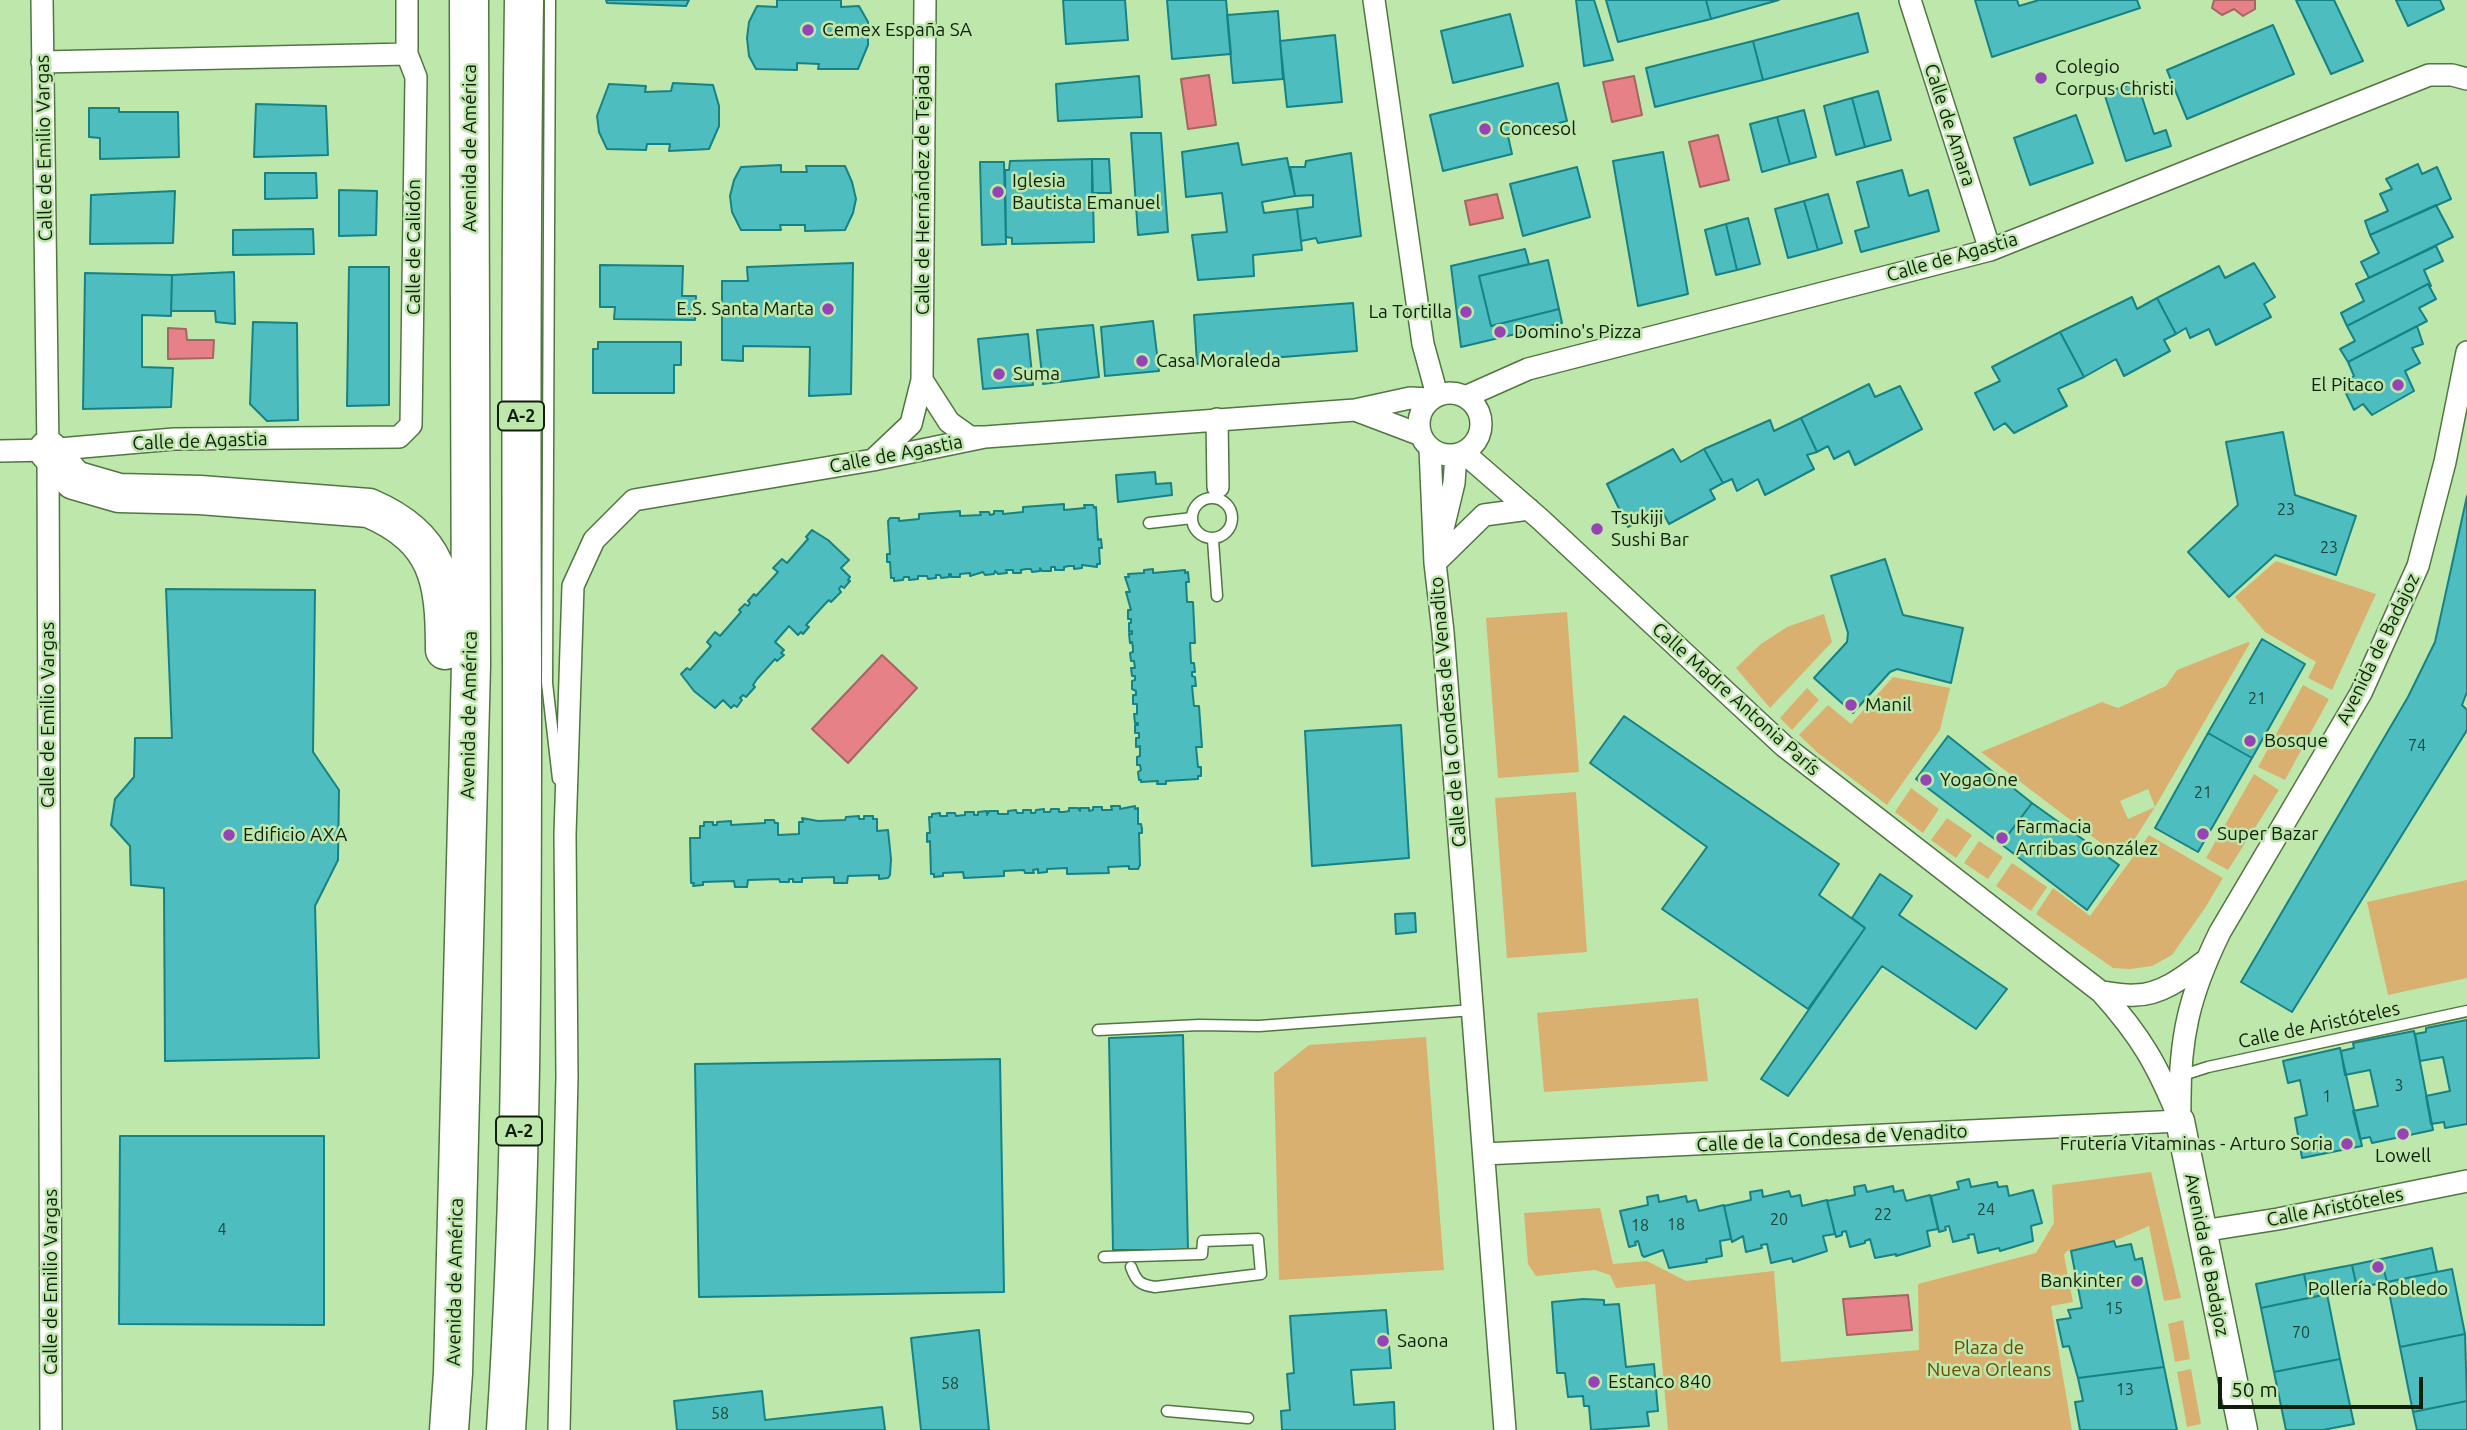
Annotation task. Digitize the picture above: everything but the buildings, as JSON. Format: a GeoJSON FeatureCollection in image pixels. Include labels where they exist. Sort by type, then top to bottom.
{"type":"FeatureCollection","features":[{"type":"Feature","properties":{"kind":"highway","name":"Avenida de América"},"geometry":{"type":"LineString","coordinates":[[449,1430],[453,1373],[471,664],[469,0]]}},
{"type":"Feature","properties":{"kind":"highway","name":"A-2"},"geometry":{"type":"LineString","coordinates":[[506,1430],[518,1192],[522,832],[520,235],[524,0]]}},
{"type":"Feature","properties":{"kind":"highway"},"geometry":{"type":"LineString","coordinates":[[48,450],[74,480],[119,493],[200,495],[369,508],[394,518],[418,538],[435,565],[445,605],[445,772],[466,849]]}},
{"type":"Feature","properties":{"kind":"street","name":"Calle de Emilio Vargas"},"geometry":{"type":"LineString","coordinates":[[42,0],[48,450],[51,1430]]}},
{"type":"Feature","properties":{"kind":"street","name":"Calle de Calidón"},"geometry":{"type":"LineString","coordinates":[[399,437],[411,425],[414,325],[416,77],[407,54],[407,0]]}},
{"type":"Feature","properties":{"kind":"street","name":"Calle de Hernández de Tejada"},"geometry":{"type":"LineString","coordinates":[[873,460],[911,424],[922,380],[925,0]]}},
{"type":"Feature","properties":{"kind":"street"},"geometry":{"type":"LineString","coordinates":[[1374,0],[1423,344],[1434,397],[1419,421],[1425,442],[1440,454],[1460,454],[1476,440],[1480,429],[1480,418],[1475,406],[1455,393],[1434,397]]}},
{"type":"Feature","properties":{"kind":"street","name":"Calle de Amara"},"geometry":{"type":"LineString","coordinates":[[1910,0],[1990,250]]}},
{"type":"Feature","properties":{"kind":"street"},"geometry":{"type":"LineString","coordinates":[[42,62],[407,54]]}},
{"type":"Feature","properties":{"kind":"street","name":"Calle de Agastia"},"geometry":{"type":"LineString","coordinates":[[1465,397],[1528,369],[1990,250],[2430,75],[2452,75],[2467,79]]}},
{"type":"Feature","properties":{"kind":"street","name":"Avenida de Badajoz"},"geometry":{"type":"LineString","coordinates":[[2180,1121],[2180,1076],[2195,987],[2220,932],[2361,693],[2417,566],[2445,462],[2467,352]]}},
{"type":"Feature","properties":{"kind":"street"},"geometry":{"type":"LineString","coordinates":[[922,380],[949,422],[970,437],[985,437]]}},
{"type":"Feature","properties":{"kind":"street","name":"Calle de Agastia"},"geometry":{"type":"LineString","coordinates":[[565,834],[573,586],[594,540],[634,500],[873,460],[985,437],[1355,410],[1410,398],[1434,397]]}},
{"type":"Feature","properties":{"kind":"street","name":"Calle de Agastia"},"geometry":{"type":"LineString","coordinates":[[1355,410],[1425,442]]}},
{"type":"Feature","properties":{"kind":"street"},"geometry":{"type":"LineString","coordinates":[[1216,492],[1217,419]]}},
{"type":"Feature","properties":{"kind":"street","name":"Calle de Agastia"},"geometry":{"type":"LineString","coordinates":[[0,451],[48,450],[174,439],[399,437]]}},
{"type":"Feature","properties":{"kind":"street","name":"Calle de la Condesa de Venadito"},"geometry":{"type":"LineString","coordinates":[[1425,442],[1439,584],[1505,1430]]}},
{"type":"Feature","properties":{"kind":"street","name":"Calle de la Condesa de Venadito"},"geometry":{"type":"LineString","coordinates":[[1435,563],[1460,454]]}},
{"type":"Feature","properties":{"kind":"street","name":"Calle Madre Antonia París"},"geometry":{"type":"LineString","coordinates":[[1460,454],[1529,509],[1784,746],[2094,987]]}},
{"type":"Feature","properties":{"kind":"street","name":"Calle de la Condesa de Venadito"},"geometry":{"type":"LineString","coordinates":[[1435,563],[1484,515],[1529,509]]}},
{"type":"Feature","properties":{"kind":"street"},"geometry":{"type":"LineString","coordinates":[[559,1430],[567,1077],[565,834]]}},
{"type":"Feature","properties":{"kind":"street"},"geometry":{"type":"LineString","coordinates":[[2094,987],[2136,996],[2180,980],[2206,960]]}},
{"type":"Feature","properties":{"kind":"street","name":"Avenida de Badajoz"},"geometry":{"type":"LineString","coordinates":[[2094,987],[2140,1038],[2165,1084],[2180,1121],[2243,1430]]}},
{"type":"Feature","properties":{"kind":"street","name":"Calle de la Condesa de Venadito"},"geometry":{"type":"LineString","coordinates":[[1483,1154],[2180,1121]]}},
{"type":"Feature","properties":{"kind":"street","name":"Calle Aristóteles"},"geometry":{"type":"LineString","coordinates":[[2202,1231],[2278,1219],[2467,1181]]}},
{"type":"Feature","properties":{"kind":"lane"},"geometry":{"type":"LineString","coordinates":[[550,0],[547,683],[565,834]]}},
{"type":"Feature","properties":{"kind":"lane"},"geometry":{"type":"LineString","coordinates":[[1216,492],[1231,510],[1233,521],[1221,537],[1213,540],[1195,531],[1192,518],[1196,506],[1216,492]]}},
{"type":"Feature","properties":{"kind":"lane"},"geometry":{"type":"LineString","coordinates":[[1149,523],[1192,518]]}},
{"type":"Feature","properties":{"kind":"lane"},"geometry":{"type":"LineString","coordinates":[[1213,540],[1217,596]]}},
{"type":"Feature","properties":{"kind":"lane"},"geometry":{"type":"LineString","coordinates":[[1098,1030],[1259,1026],[1473,1010]]}},
{"type":"Feature","properties":{"kind":"lane","name":"Calle de Aristóteles"},"geometry":{"type":"LineString","coordinates":[[2180,1076],[2208,1067],[2467,1011]]}},
{"type":"Feature","properties":{"kind":"lane"},"geometry":{"type":"LineString","coordinates":[[1104,1257],[1202,1254],[1203,1241],[1258,1239],[1261,1274],[1155,1287],[1144,1286],[1136,1281],[1131,1267]]}},
{"type":"Feature","properties":{"kind":"lane"},"geometry":{"type":"LineString","coordinates":[[1167,1410],[1248,1418]]}},
{"type":"Feature","properties":{"kind":"green space"},"geometry":{"type":"Polygon","coordinates":[[[2276,561],[2376,594],[2332,690],[2308,678],[2316,662],[2265,632],[2235,597],[2276,561]]]}},
{"type":"Feature","properties":{"kind":"green space"},"geometry":{"type":"Polygon","coordinates":[[[1567,612],[1579,772],[1498,778],[1486,618],[1567,612]]]}},
{"type":"Feature","properties":{"kind":"green space"},"geometry":{"type":"Polygon","coordinates":[[[1824,614],[1832,642],[1770,708],[1736,668],[1761,644],[1787,627],[1824,614]]]}},
{"type":"Feature","properties":{"kind":"green space"},"geometry":{"type":"Polygon","coordinates":[[[2250,643],[2155,807],[2122,859],[1981,752],[2102,702],[2118,708],[2166,686],[2177,670],[2250,643]],[[2148,789],[2120,801],[2128,819],[2155,807],[2148,789]]]}},
{"type":"Feature","properties":{"kind":"green space"},"geometry":{"type":"Polygon","coordinates":[[[1893,677],[1950,688],[1940,730],[1887,805],[1818,753],[1799,735],[1828,705],[1851,724],[1893,677]]]}},
{"type":"Feature","properties":{"kind":"green space"},"geometry":{"type":"Polygon","coordinates":[[[2303,685],[2329,699],[2285,780],[2258,767],[2303,685]]]}},
{"type":"Feature","properties":{"kind":"green space"},"geometry":{"type":"Polygon","coordinates":[[[1807,688],[1819,700],[1792,730],[1780,718],[1807,688]]]}},
{"type":"Feature","properties":{"kind":"green space"},"geometry":{"type":"Polygon","coordinates":[[[2254,774],[2279,790],[2228,870],[2206,858],[2254,774]]]}},
{"type":"Feature","properties":{"kind":"green space"},"geometry":{"type":"Polygon","coordinates":[[[1911,788],[1939,809],[1923,833],[1895,812],[1911,788]]]}},
{"type":"Feature","properties":{"kind":"green space"},"geometry":{"type":"Polygon","coordinates":[[[1576,792],[1587,952],[1507,958],[1495,798],[1576,792]]]}},
{"type":"Feature","properties":{"kind":"green space"},"geometry":{"type":"Polygon","coordinates":[[[1947,818],[1972,835],[1956,858],[1931,840],[1947,818]]]}},
{"type":"Feature","properties":{"kind":"green space"},"geometry":{"type":"Polygon","coordinates":[[[2149,835],[2223,878],[2172,955],[2152,966],[2113,968],[2036,914],[2053,888],[2090,916],[2149,835]]]}},
{"type":"Feature","properties":{"kind":"green space"},"geometry":{"type":"Polygon","coordinates":[[[1979,841],[2003,857],[1988,879],[1964,863],[1979,841]]]}},
{"type":"Feature","properties":{"kind":"green space"},"geometry":{"type":"Polygon","coordinates":[[[2012,863],[2047,887],[2031,911],[1996,886],[2012,863]]]}},
{"type":"Feature","properties":{"kind":"green space"},"geometry":{"type":"Polygon","coordinates":[[[2467,880],[2467,978],[2388,995],[2367,902],[2467,880]]]}},
{"type":"Feature","properties":{"kind":"green space"},"geometry":{"type":"Polygon","coordinates":[[[1698,998],[1708,1081],[1544,1092],[1537,1013],[1698,998]]]}},
{"type":"Feature","properties":{"kind":"green space"},"geometry":{"type":"Polygon","coordinates":[[[1426,1037],[1444,1270],[1279,1280],[1274,1073],[1309,1045],[1426,1037]]]}},
{"type":"Feature","properties":{"kind":"green space","name":"Plaza de Nueva Orleans"},"geometry":{"type":"Polygon","coordinates":[[[2151,1172],[2181,1298],[2164,1301],[2149,1226],[2114,1241],[2067,1251],[2064,1255],[2073,1302],[2051,1306],[2072,1430],[1668,1430],[1655,1284],[1616,1288],[1610,1275],[1595,1270],[1536,1276],[1528,1264],[1524,1213],[1600,1208],[1613,1264],[1647,1261],[1686,1281],[1774,1271],[1781,1362],[1919,1350],[1918,1284],[2036,1253],[2054,1223],[2052,1185],[2151,1172]]]}},
{"type":"Feature","properties":{"kind":"green space"},"geometry":{"type":"Polygon","coordinates":[[[2183,1320],[2190,1359],[2175,1362],[2168,1324],[2183,1320]]]}},
{"type":"Feature","properties":{"kind":"green space"},"geometry":{"type":"Polygon","coordinates":[[[2191,1369],[2201,1424],[2187,1427],[2177,1372],[2191,1369]]]}},
{"type":"Feature","properties":{"kind":"shaded area"},"geometry":{"type":"Polygon","coordinates":[[[2214,0],[2255,0],[2255,9],[2243,16],[2234,9],[2222,15],[2212,8],[2214,0]]]}},
{"type":"Feature","properties":{"kind":"shaded area"},"geometry":{"type":"Polygon","coordinates":[[[1209,75],[1216,125],[1188,129],[1181,79],[1209,75]]]}},
{"type":"Feature","properties":{"kind":"shaded area"},"geometry":{"type":"Polygon","coordinates":[[[1634,76],[1642,115],[1612,122],[1603,82],[1634,76]]]}},
{"type":"Feature","properties":{"kind":"shaded area"},"geometry":{"type":"Polygon","coordinates":[[[1718,135],[1729,180],[1700,187],[1689,142],[1718,135]]]}},
{"type":"Feature","properties":{"kind":"shaded area"},"geometry":{"type":"Polygon","coordinates":[[[1497,194],[1503,218],[1470,225],[1465,201],[1497,194]]]}},
{"type":"Feature","properties":{"kind":"shaded area"},"geometry":{"type":"Polygon","coordinates":[[[168,328],[186,329],[187,340],[214,340],[213,358],[168,359],[168,328]]]}},
{"type":"Feature","properties":{"kind":"shaded area"},"geometry":{"type":"Polygon","coordinates":[[[882,655],[917,688],[848,763],[812,729],[882,655]]]}},
{"type":"Feature","properties":{"kind":"shaded area"},"geometry":{"type":"Polygon","coordinates":[[[1908,1295],[1912,1330],[1847,1335],[1843,1299],[1908,1295]]]}},
{"type":"Feature","properties":{"kind":"place","name":"Cemex España SA"},"geometry":{"type":"Point","coordinates":[808,30]}},
{"type":"Feature","properties":{"kind":"place","name":"Colegio Corpus Christi"},"geometry":{"type":"Point","coordinates":[2041,78]}},
{"type":"Feature","properties":{"kind":"place","name":"Concesol"},"geometry":{"type":"Point","coordinates":[1485,129]}},
{"type":"Feature","properties":{"kind":"place","name":"Iglesia Bautista Emanuel"},"geometry":{"type":"Point","coordinates":[998,192]}},
{"type":"Feature","properties":{"kind":"place","name":"E.S. Santa Marta"},"geometry":{"type":"Point","coordinates":[828,309]}},
{"type":"Feature","properties":{"kind":"place","name":"La Tortilla"},"geometry":{"type":"Point","coordinates":[1466,312]}},
{"type":"Feature","properties":{"kind":"place","name":"Domino's Pizza"},"geometry":{"type":"Point","coordinates":[1500,332]}},
{"type":"Feature","properties":{"kind":"place","name":"Casa Moraleda"},"geometry":{"type":"Point","coordinates":[1142,361]}},
{"type":"Feature","properties":{"kind":"place","name":"Suma"},"geometry":{"type":"Point","coordinates":[999,374]}},
{"type":"Feature","properties":{"kind":"place","name":"El Pitaco"},"geometry":{"type":"Point","coordinates":[2398,385]}},
{"type":"Feature","properties":{"kind":"place","name":"Tsukiji Sushi Bar"},"geometry":{"type":"Point","coordinates":[1597,529]}},
{"type":"Feature","properties":{"kind":"place","name":"Manil"},"geometry":{"type":"Point","coordinates":[1851,705]}},
{"type":"Feature","properties":{"kind":"place","name":"Bosque"},"geometry":{"type":"Point","coordinates":[2250,741]}},
{"type":"Feature","properties":{"kind":"place","name":"YogaOne"},"geometry":{"type":"Point","coordinates":[1926,780]}},
{"type":"Feature","properties":{"kind":"place","name":"Super Bazar"},"geometry":{"type":"Point","coordinates":[2203,834]}},
{"type":"Feature","properties":{"kind":"place","name":"Edificio AXA"},"geometry":{"type":"Point","coordinates":[229,835]}},
{"type":"Feature","properties":{"kind":"place","name":"Farmacia Arribas González"},"geometry":{"type":"Point","coordinates":[2002,838]}},
{"type":"Feature","properties":{"kind":"place","name":"Lowell"},"geometry":{"type":"Point","coordinates":[2403,1134]}},
{"type":"Feature","properties":{"kind":"place","name":"Frutería Vitaminas - Arturo Soria"},"geometry":{"type":"Point","coordinates":[2347,1144]}},
{"type":"Feature","properties":{"kind":"place","name":"Pollería Robledo"},"geometry":{"type":"Point","coordinates":[2378,1267]}},
{"type":"Feature","properties":{"kind":"place","name":"Bankinter"},"geometry":{"type":"Point","coordinates":[2137,1281]}},
{"type":"Feature","properties":{"kind":"place","name":"Saona"},"geometry":{"type":"Point","coordinates":[1383,1341]}},
{"type":"Feature","properties":{"kind":"place","name":"Estanco 840"},"geometry":{"type":"Point","coordinates":[1594,1382]}}]}
